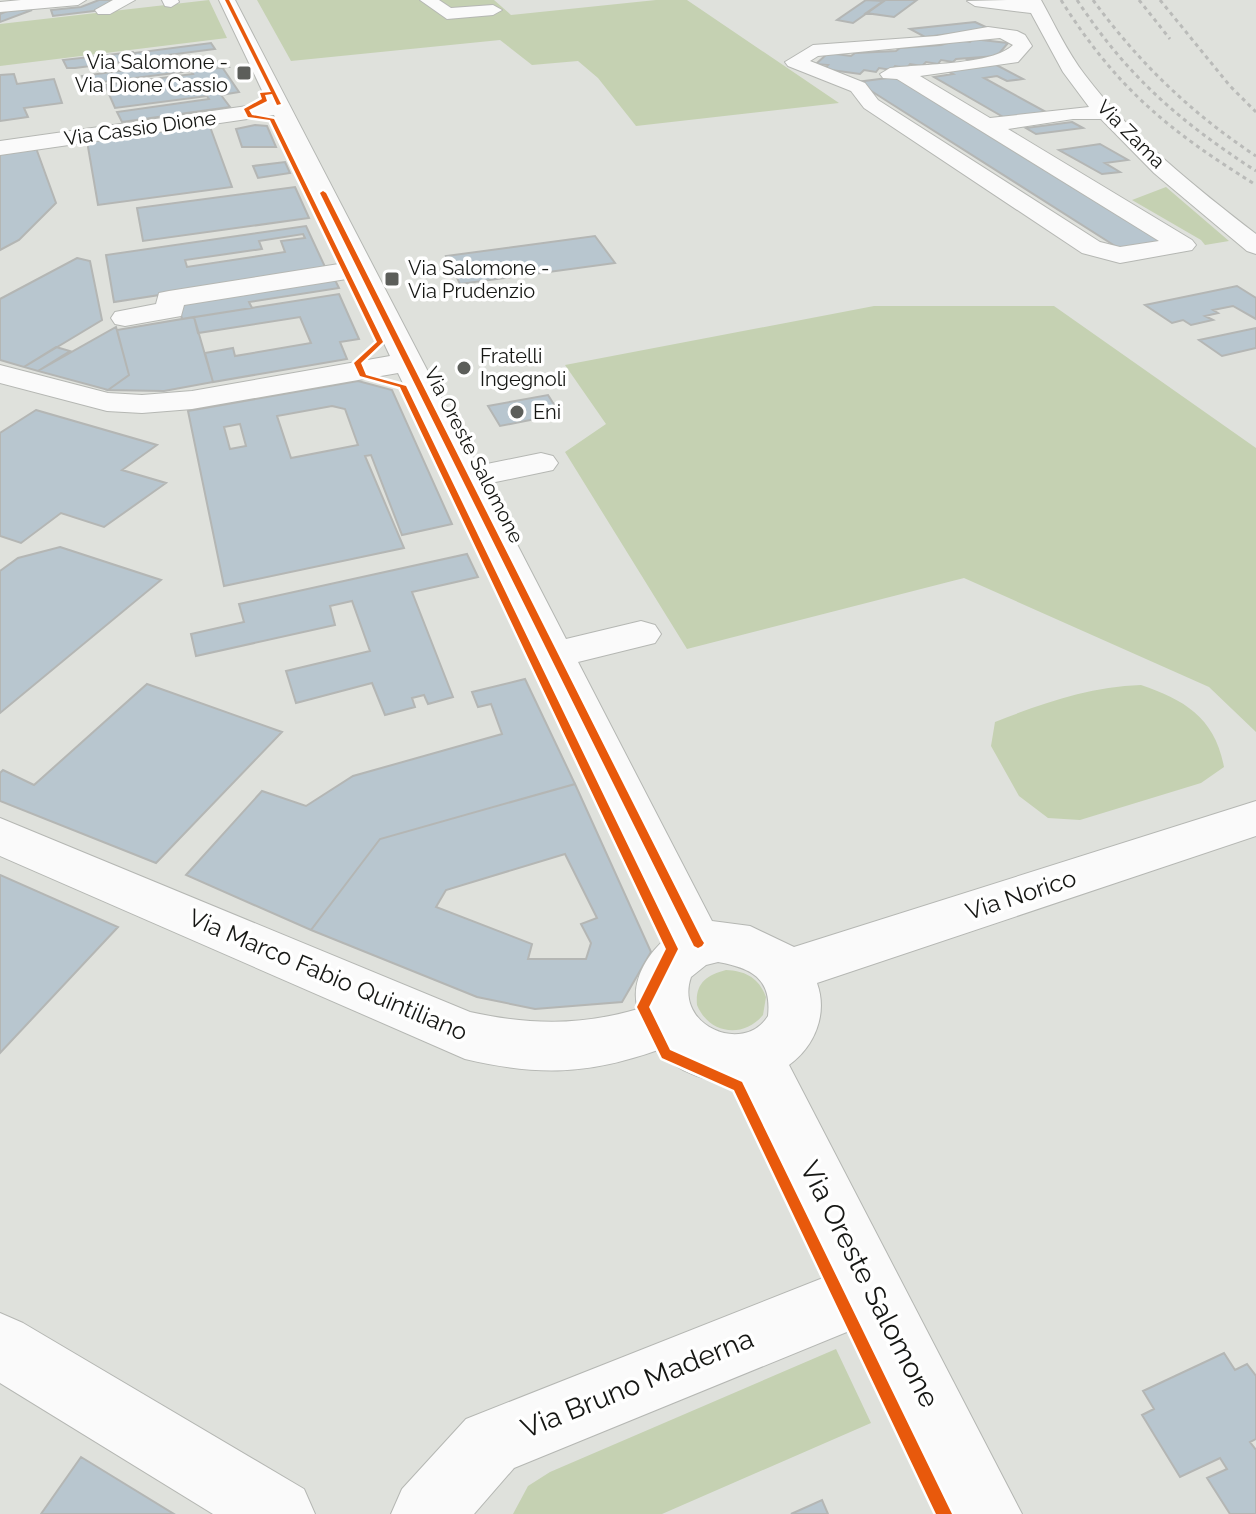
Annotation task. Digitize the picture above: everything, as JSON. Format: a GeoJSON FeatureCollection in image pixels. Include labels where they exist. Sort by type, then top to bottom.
{"type":"FeatureCollection","features":[{"type":"Feature","properties":{"kind":"street"},"geometry":{"type":"LineString","coordinates":[[0,7],[78,0]]}},
{"type":"Feature","properties":{"kind":"street"},"geometry":{"type":"LineString","coordinates":[[104,10],[127,0]]}},
{"type":"Feature","properties":{"kind":"street","name":"Via Oreste Salomone"},"geometry":{"type":"LineString","coordinates":[[227,0],[694,934]]}},
{"type":"Feature","properties":{"kind":"street"},"geometry":{"type":"LineString","coordinates":[[428,0],[447,14],[493,10]]}},
{"type":"Feature","properties":{"kind":"street"},"geometry":{"type":"LineString","coordinates":[[975,1],[1036,5]]}},
{"type":"Feature","properties":{"kind":"street","name":"Via Zama"},"geometry":{"type":"LineString","coordinates":[[1036,5],[1078,80],[1108,113],[1190,191],[1256,246]]}},
{"type":"Feature","properties":{"kind":"street"},"geometry":{"type":"LineString","coordinates":[[843,79],[1011,58],[1023,46],[1018,36],[1000,33],[813,51],[795,62],[858,87],[871,104],[1091,248],[1120,255],[1183,245],[901,73]]}},
{"type":"Feature","properties":{"kind":"street","name":"Via Cassio Dione"},"geometry":{"type":"LineString","coordinates":[[0,148],[280,108]]}},
{"type":"Feature","properties":{"kind":"street"},"geometry":{"type":"LineString","coordinates":[[992,128],[1108,113]]}},
{"type":"Feature","properties":{"kind":"street"},"geometry":{"type":"LineString","coordinates":[[125,318],[171,310],[169,299],[361,269]]}},
{"type":"Feature","properties":{"kind":"street"},"geometry":{"type":"LineString","coordinates":[[0,374],[107,402],[142,404],[192,400],[408,362]]}},
{"type":"Feature","properties":{"kind":"street"},"geometry":{"type":"LineString","coordinates":[[466,478],[541,463]]}},
{"type":"Feature","properties":{"kind":"street"},"geometry":{"type":"LineString","coordinates":[[554,655],[641,634]]}},
{"type":"Feature","properties":{"kind":"street","name":"Via Norico"},"geometry":{"type":"LineString","coordinates":[[787,971],[1256,818]]}},
{"type":"Feature","properties":{"kind":"street","name":"Via Marco Fabio Quintiliano"},"geometry":{"type":"LineString","coordinates":[[0,836],[465,1035],[530,1048],[562,1049],[599,1046],[667,1023]]}},
{"type":"Feature","properties":{"kind":"street"},"geometry":{"type":"LineString","coordinates":[[694,934],[757,947],[774,957],[787,971],[796,990],[797,1010],[790,1029],[775,1045],[755,1055],[734,1058],[712,1055],[693,1047],[667,1023],[661,1001],[662,983],[694,934]]}},
{"type":"Feature","properties":{"kind":"street","name":"Via Oreste Salomone"},"geometry":{"type":"LineString","coordinates":[[755,1055],[986,1514]]}},
{"type":"Feature","properties":{"kind":"street","name":"Via Bruno Maderna"},"geometry":{"type":"LineString","coordinates":[[427,1514],[490,1443],[873,1290]]}},
{"type":"Feature","properties":{"kind":"street"},"geometry":{"type":"LineString","coordinates":[[0,1346],[279,1514]]}},
{"type":"Feature","properties":{"kind":"green space"},"geometry":{"type":"Polygon","coordinates":[[[209,0],[227,38],[0,66],[0,24],[209,0]]]}},
{"type":"Feature","properties":{"kind":"green space"},"geometry":{"type":"Polygon","coordinates":[[[257,0],[494,0],[511,15],[656,0],[687,0],[839,103],[636,126],[598,78],[578,61],[532,65],[500,40],[291,61],[257,0]]]}},
{"type":"Feature","properties":{"kind":"green space"},"geometry":{"type":"Polygon","coordinates":[[[1166,187],[1229,241],[1205,245],[1132,200],[1166,187]]]}},
{"type":"Feature","properties":{"kind":"green space"},"geometry":{"type":"Polygon","coordinates":[[[874,306],[1054,306],[1256,448],[1256,732],[1209,687],[964,578],[687,649],[565,452],[606,424],[565,365],[874,306]]]}},
{"type":"Feature","properties":{"kind":"green space"},"geometry":{"type":"Polygon","coordinates":[[[1141,685],[1171,697],[1196,713],[1213,736],[1224,767],[1201,783],[1080,820],[1048,818],[1019,796],[991,746],[995,722],[1066,697],[1141,685]]]}},
{"type":"Feature","properties":{"kind":"green space"},"geometry":{"type":"Polygon","coordinates":[[[726,970],[751,977],[766,997],[763,1015],[746,1028],[727,1030],[718,1027],[702,1015],[697,1005],[698,991],[703,982],[726,970]]]}},
{"type":"Feature","properties":{"kind":"green space"},"geometry":{"type":"Polygon","coordinates":[[[836,1349],[871,1423],[662,1514],[513,1514],[528,1486],[550,1472],[836,1349]]]}},
{"type":"Feature","properties":{"kind":"building"},"geometry":{"type":"Polygon","coordinates":[[[99,0],[121,0],[94,11],[53,16],[51,10],[81,7],[99,0]]]}},
{"type":"Feature","properties":{"kind":"building"},"geometry":{"type":"Polygon","coordinates":[[[866,0],[884,1],[853,23],[837,20],[866,0]]]}},
{"type":"Feature","properties":{"kind":"building"},"geometry":{"type":"Polygon","coordinates":[[[885,0],[917,0],[894,17],[866,13],[885,0]]]}},
{"type":"Feature","properties":{"kind":"building"},"geometry":{"type":"Polygon","coordinates":[[[15,8],[32,10],[0,22],[0,14],[15,8]]]}},
{"type":"Feature","properties":{"kind":"building"},"geometry":{"type":"Polygon","coordinates":[[[975,22],[990,29],[925,37],[910,29],[975,22]]]}},
{"type":"Feature","properties":{"kind":"building"},"geometry":{"type":"Polygon","coordinates":[[[973,39],[1008,43],[997,56],[956,59],[953,62],[941,60],[938,64],[926,62],[922,66],[910,64],[907,68],[895,66],[892,70],[879,68],[876,72],[864,70],[860,74],[824,69],[828,65],[816,64],[828,53],[851,56],[855,53],[941,45],[958,40],[970,42],[973,39]]]}},
{"type":"Feature","properties":{"kind":"building"},"geometry":{"type":"Polygon","coordinates":[[[211,43],[215,49],[137,59],[134,53],[211,43]]]}},
{"type":"Feature","properties":{"kind":"building"},"geometry":{"type":"Polygon","coordinates":[[[133,52],[138,60],[67,68],[63,60],[133,52]]]}},
{"type":"Feature","properties":{"kind":"building"},"geometry":{"type":"Polygon","coordinates":[[[983,58],[1023,79],[1007,81],[997,76],[984,78],[1046,112],[1005,118],[934,77],[953,74],[947,71],[980,67],[968,60],[983,58]]]}},
{"type":"Feature","properties":{"kind":"building"},"geometry":{"type":"Polygon","coordinates":[[[194,61],[199,70],[222,67],[239,92],[221,95],[230,107],[122,122],[117,112],[209,99],[207,96],[115,108],[105,85],[193,74],[191,71],[85,84],[82,76],[194,61]]]}},
{"type":"Feature","properties":{"kind":"building"},"geometry":{"type":"Polygon","coordinates":[[[224,61],[229,67],[199,70],[196,64],[224,61]]]}},
{"type":"Feature","properties":{"kind":"building"},"geometry":{"type":"Polygon","coordinates":[[[14,74],[17,84],[54,79],[62,103],[24,108],[28,117],[0,121],[0,75],[14,74]]]}},
{"type":"Feature","properties":{"kind":"building"},"geometry":{"type":"Polygon","coordinates":[[[895,77],[1169,243],[1123,251],[857,82],[895,77]]]}},
{"type":"Feature","properties":{"kind":"building"},"geometry":{"type":"Polygon","coordinates":[[[1072,122],[1083,128],[1036,134],[1026,128],[1072,122]]]}},
{"type":"Feature","properties":{"kind":"building"},"geometry":{"type":"Polygon","coordinates":[[[209,124],[232,187],[98,205],[87,141],[209,124]]]}},
{"type":"Feature","properties":{"kind":"building"},"geometry":{"type":"Polygon","coordinates":[[[267,126],[276,147],[242,147],[236,129],[267,126]]]}},
{"type":"Feature","properties":{"kind":"building"},"geometry":{"type":"Polygon","coordinates":[[[1100,144],[1128,160],[1105,163],[1120,172],[1102,174],[1059,150],[1100,144]]]}},
{"type":"Feature","properties":{"kind":"building"},"geometry":{"type":"Polygon","coordinates":[[[36,148],[56,203],[19,240],[0,250],[0,154],[36,148]]]}},
{"type":"Feature","properties":{"kind":"building"},"geometry":{"type":"Polygon","coordinates":[[[285,162],[290,173],[258,178],[253,166],[285,162]]]}},
{"type":"Feature","properties":{"kind":"building"},"geometry":{"type":"Polygon","coordinates":[[[295,187],[309,218],[143,241],[137,208],[295,187]]]}},
{"type":"Feature","properties":{"kind":"building"},"geometry":{"type":"Polygon","coordinates":[[[306,226],[326,269],[114,302],[106,255],[306,226]],[[303,234],[259,241],[262,249],[185,260],[187,267],[285,252],[281,241],[305,238],[303,234]]]}},
{"type":"Feature","properties":{"kind":"building"},"geometry":{"type":"Polygon","coordinates":[[[595,236],[615,263],[460,284],[446,256],[595,236]]]}},
{"type":"Feature","properties":{"kind":"building"},"geometry":{"type":"Polygon","coordinates":[[[77,258],[90,261],[102,320],[24,367],[0,360],[0,299],[77,258]]]}},
{"type":"Feature","properties":{"kind":"building"},"geometry":{"type":"Polygon","coordinates":[[[333,276],[339,288],[249,302],[252,308],[182,319],[177,300],[333,276]]]}},
{"type":"Feature","properties":{"kind":"building"},"geometry":{"type":"Polygon","coordinates":[[[1237,286],[1256,298],[1256,319],[1233,306],[1213,310],[1218,313],[1205,316],[1213,320],[1191,325],[1183,320],[1172,323],[1145,305],[1237,286]]]}},
{"type":"Feature","properties":{"kind":"building"},"geometry":{"type":"Polygon","coordinates":[[[339,294],[359,339],[340,342],[347,359],[213,382],[205,353],[233,348],[235,356],[311,343],[300,317],[198,333],[194,317],[339,294]]]}},
{"type":"Feature","properties":{"kind":"building"},"geometry":{"type":"Polygon","coordinates":[[[194,317],[213,382],[164,391],[108,390],[129,375],[117,330],[194,317]]]}},
{"type":"Feature","properties":{"kind":"building"},"geometry":{"type":"Polygon","coordinates":[[[116,327],[129,375],[108,390],[38,371],[116,327]]]}},
{"type":"Feature","properties":{"kind":"building"},"geometry":{"type":"Polygon","coordinates":[[[1256,328],[1256,348],[1222,356],[1199,340],[1256,328]]]}},
{"type":"Feature","properties":{"kind":"building"},"geometry":{"type":"Polygon","coordinates":[[[56,347],[70,351],[38,371],[24,367],[56,347]]]}},
{"type":"Feature","properties":{"kind":"building"},"geometry":{"type":"Polygon","coordinates":[[[358,381],[392,390],[452,524],[402,535],[371,455],[365,456],[404,548],[224,586],[188,411],[358,381]],[[332,406],[277,416],[291,458],[358,445],[345,409],[332,406]],[[240,424],[224,427],[230,449],[246,446],[240,424]]]}},
{"type":"Feature","properties":{"kind":"building"},"geometry":{"type":"Polygon","coordinates":[[[548,395],[560,414],[500,426],[488,406],[548,395]]]}},
{"type":"Feature","properties":{"kind":"building"},"geometry":{"type":"Polygon","coordinates":[[[36,410],[157,445],[122,470],[166,483],[104,527],[61,513],[21,543],[0,536],[0,433],[36,410]]]}},
{"type":"Feature","properties":{"kind":"building"},"geometry":{"type":"Polygon","coordinates":[[[60,547],[161,580],[0,713],[0,571],[18,558],[60,547]]]}},
{"type":"Feature","properties":{"kind":"building"},"geometry":{"type":"Polygon","coordinates":[[[467,554],[478,577],[412,592],[453,697],[428,704],[424,695],[412,698],[415,707],[385,715],[372,683],[296,703],[286,671],[370,651],[352,601],[330,606],[335,625],[196,656],[191,634],[244,622],[239,604],[467,554]]]}},
{"type":"Feature","properties":{"kind":"building"},"geometry":{"type":"Polygon","coordinates":[[[525,679],[575,784],[380,839],[311,930],[186,875],[262,791],[306,806],[353,776],[502,734],[491,704],[478,707],[472,692],[525,679]]]}},
{"type":"Feature","properties":{"kind":"building"},"geometry":{"type":"Polygon","coordinates":[[[147,684],[282,732],[156,863],[0,801],[0,773],[3,770],[34,785],[147,684]]]}},
{"type":"Feature","properties":{"kind":"building"},"geometry":{"type":"Polygon","coordinates":[[[575,784],[651,952],[622,1002],[535,1009],[477,997],[311,930],[380,839],[575,784]],[[565,854],[446,890],[436,907],[532,944],[528,959],[586,959],[591,943],[581,924],[597,918],[565,854]]]}},
{"type":"Feature","properties":{"kind":"building"},"geometry":{"type":"Polygon","coordinates":[[[0,875],[118,927],[0,1053],[0,875]]]}},
{"type":"Feature","properties":{"kind":"building"},"geometry":{"type":"Polygon","coordinates":[[[1224,1353],[1235,1370],[1247,1364],[1256,1376],[1256,1439],[1250,1442],[1256,1450],[1256,1514],[1230,1514],[1207,1478],[1227,1469],[1220,1458],[1180,1477],[1142,1415],[1154,1409],[1143,1391],[1224,1353]]]}},
{"type":"Feature","properties":{"kind":"building"},"geometry":{"type":"Polygon","coordinates":[[[81,1457],[174,1514],[41,1514],[81,1457]]]}},
{"type":"Feature","properties":{"kind":"building"},"geometry":{"type":"Polygon","coordinates":[[[822,1500],[828,1514],[791,1514],[822,1500]]]}},
{"type":"Feature","properties":{"kind":"railway"},"geometry":{"type":"LineString","coordinates":[[1061,0],[1103,59],[1146,105],[1196,145],[1256,185]]}},
{"type":"Feature","properties":{"kind":"railway"},"geometry":{"type":"LineString","coordinates":[[1077,0],[1116,52],[1157,96],[1203,134],[1256,171]]}},
{"type":"Feature","properties":{"kind":"railway"},"geometry":{"type":"LineString","coordinates":[[1093,0],[1167,86],[1256,156]]}},
{"type":"Feature","properties":{"kind":"railway"},"geometry":{"type":"LineString","coordinates":[[1139,0],[1170,39]]}},
{"type":"Feature","properties":{"kind":"railway"},"geometry":{"type":"LineString","coordinates":[[1160,0],[1230,86],[1256,112]]}},
{"type":"Feature","properties":{"kind":"cycle path"},"geometry":{"type":"LineString","coordinates":[[227,0],[279,104]]}},
{"type":"Feature","properties":{"kind":"cycle path"},"geometry":{"type":"LineString","coordinates":[[273,93],[262,94],[265,100],[246,109],[250,116],[272,119],[380,342],[357,363],[363,376],[403,386],[672,949],[643,1007],[666,1054],[738,1086],[944,1514]]}},
{"type":"Feature","properties":{"kind":"cycle path"},"geometry":{"type":"LineString","coordinates":[[323,193],[698,943]]}},
{"type":"Feature","properties":{"kind":"place","name":"Via Salomone - Via Dione Cassio"},"geometry":{"type":"Point","coordinates":[244,73]}},
{"type":"Feature","properties":{"kind":"place","name":"Via Salomone - Via Prudenzio"},"geometry":{"type":"Point","coordinates":[392,279]}},
{"type":"Feature","properties":{"kind":"place","name":"Fratelli Ingegnoli"},"geometry":{"type":"Point","coordinates":[464,368]}},
{"type":"Feature","properties":{"kind":"place","name":"Eni"},"geometry":{"type":"Point","coordinates":[517,412]}}]}
